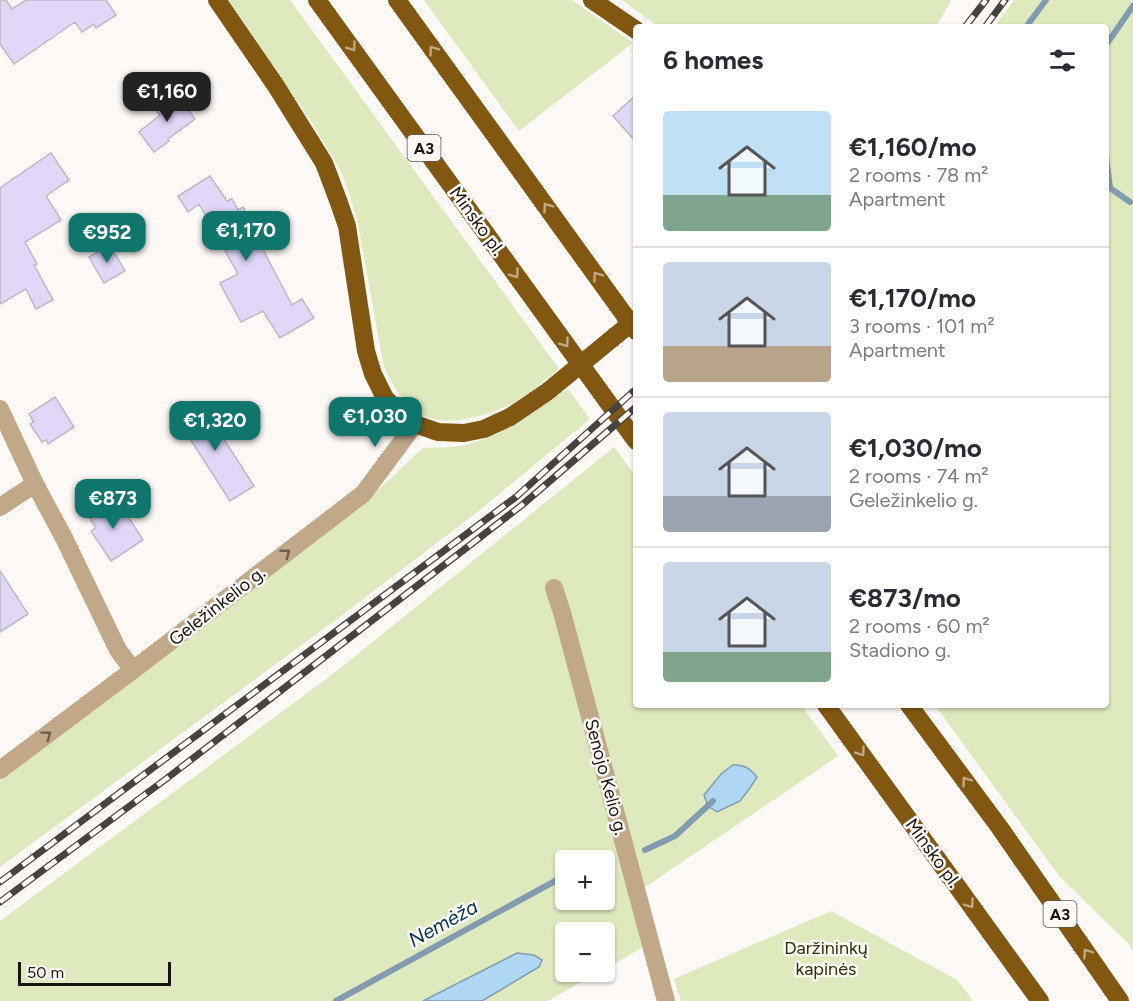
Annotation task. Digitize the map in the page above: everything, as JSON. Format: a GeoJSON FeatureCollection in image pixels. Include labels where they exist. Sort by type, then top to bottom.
{"type":"FeatureCollection","features":[{"type":"Feature","properties":{"kind":"highway"},"geometry":{"type":"LineString","coordinates":[[217,0],[276,86],[324,163],[347,226],[366,351],[373,374],[385,398],[400,414],[415,424],[438,432],[464,433],[484,429],[510,417],[547,392],[633,321]]}},
{"type":"Feature","properties":{"kind":"highway","name":"Minsko pl."},"geometry":{"type":"LineString","coordinates":[[317,0],[633,437]]}},
{"type":"Feature","properties":{"kind":"highway"},"geometry":{"type":"LineString","coordinates":[[397,0],[633,327]]}},
{"type":"Feature","properties":{"kind":"highway"},"geometry":{"type":"LineString","coordinates":[[592,0],[633,28]]}},
{"type":"Feature","properties":{"kind":"highway","name":"Minsko pl."},"geometry":{"type":"LineString","coordinates":[[828,708],[1040,1001]]}},
{"type":"Feature","properties":{"kind":"highway","name":"A3"},"geometry":{"type":"LineString","coordinates":[[911,708],[1000,828],[1120,1001]]}},
{"type":"Feature","properties":{"kind":"street"},"geometry":{"type":"LineString","coordinates":[[0,409],[118,650],[133,670]]}},
{"type":"Feature","properties":{"kind":"street","name":"Geležinkelio g."},"geometry":{"type":"LineString","coordinates":[[0,770],[363,494],[415,424]]}},
{"type":"Feature","properties":{"kind":"street"},"geometry":{"type":"LineString","coordinates":[[0,507],[35,484]]}},
{"type":"Feature","properties":{"kind":"street","name":"Senojo Kelio g."},"geometry":{"type":"LineString","coordinates":[[555,588],[666,1001]]}},
{"type":"Feature","properties":{"kind":"green space"},"geometry":{"type":"Polygon","coordinates":[[[229,0],[290,0],[559,369],[511,404],[466,419],[439,420],[419,413],[411,407],[391,382],[383,363],[358,224],[340,169],[309,118],[229,0]]]}},
{"type":"Feature","properties":{"kind":"green space"},"geometry":{"type":"Polygon","coordinates":[[[424,0],[572,0],[633,43],[519,131],[424,0]]]}},
{"type":"Feature","properties":{"kind":"green space"},"geometry":{"type":"Polygon","coordinates":[[[622,0],[951,0],[938,24],[655,24],[622,0]]]}},
{"type":"Feature","properties":{"kind":"green space"},"geometry":{"type":"Polygon","coordinates":[[[1014,0],[1133,0],[1133,952],[1128,943],[1059,876],[937,708],[1109,708],[1109,24],[996,24],[1014,0]]]}},
{"type":"Feature","properties":{"kind":"green space"},"geometry":{"type":"Polygon","coordinates":[[[568,389],[590,419],[476,513],[337,619],[0,867],[0,781],[359,508],[423,448],[461,446],[477,442],[505,430],[568,389]]]}},
{"type":"Feature","properties":{"kind":"green space"},"geometry":{"type":"Polygon","coordinates":[[[614,447],[633,473],[633,708],[803,708],[838,756],[629,898],[643,947],[615,963],[615,922],[555,922],[555,982],[581,982],[548,1001],[482,1001],[539,967],[517,953],[423,1001],[0,1001],[0,921],[333,674],[614,447]]]}},
{"type":"Feature","properties":{"kind":"green space","name":"Daržininkų kapinės"},"geometry":{"type":"Polygon","coordinates":[[[831,911],[957,980],[973,1001],[681,1001],[674,979],[831,911]]]}},
{"type":"Feature","properties":{"kind":"water"},"geometry":{"type":"Polygon","coordinates":[[[733,765],[747,768],[757,777],[740,801],[717,812],[708,806],[704,795],[722,773],[733,765]]]}},
{"type":"Feature","properties":{"kind":"water"},"geometry":{"type":"Polygon","coordinates":[[[517,953],[534,955],[542,960],[539,967],[482,1001],[423,1001],[517,953]]]}},
{"type":"Feature","properties":{"kind":"building"},"geometry":{"type":"Polygon","coordinates":[[[0,0],[6,0],[12,9],[26,0],[106,0],[116,15],[96,28],[94,24],[82,32],[75,22],[14,64],[0,44],[0,0]]]}},
{"type":"Feature","properties":{"kind":"building"},"geometry":{"type":"Polygon","coordinates":[[[176,94],[195,119],[154,152],[139,132],[160,115],[155,109],[176,94]]]}},
{"type":"Feature","properties":{"kind":"building"},"geometry":{"type":"Polygon","coordinates":[[[633,98],[633,139],[613,116],[633,98]]]}},
{"type":"Feature","properties":{"kind":"building"},"geometry":{"type":"Polygon","coordinates":[[[51,153],[69,180],[46,196],[61,220],[25,242],[37,264],[34,265],[53,300],[36,309],[26,289],[0,304],[0,188],[51,153]]]}},
{"type":"Feature","properties":{"kind":"building"},"geometry":{"type":"Polygon","coordinates":[[[210,176],[227,201],[232,199],[238,210],[243,207],[292,305],[302,299],[314,318],[280,338],[263,311],[241,322],[220,283],[238,274],[199,204],[188,212],[178,196],[210,176]]]}},
{"type":"Feature","properties":{"kind":"building"},"geometry":{"type":"Polygon","coordinates":[[[110,245],[125,271],[104,283],[89,257],[110,245]]]}},
{"type":"Feature","properties":{"kind":"building"},"geometry":{"type":"Polygon","coordinates":[[[55,397],[74,427],[48,444],[46,440],[42,442],[30,424],[34,422],[29,414],[55,397]]]}},
{"type":"Feature","properties":{"kind":"building"},"geometry":{"type":"Polygon","coordinates":[[[200,402],[254,486],[230,501],[176,417],[200,402]]]}},
{"type":"Feature","properties":{"kind":"building"},"geometry":{"type":"Polygon","coordinates":[[[106,499],[116,515],[124,510],[143,540],[111,561],[91,531],[96,528],[86,512],[106,499]]]}},
{"type":"Feature","properties":{"kind":"building"},"geometry":{"type":"Polygon","coordinates":[[[0,571],[28,614],[0,632],[0,571]]]}},
{"type":"Feature","properties":{"kind":"waterway"},"geometry":{"type":"LineString","coordinates":[[1028,24],[1046,0]]}},
{"type":"Feature","properties":{"kind":"waterway","name":"Nemėža"},"geometry":{"type":"LineString","coordinates":[[1109,41],[1133,6]]}},
{"type":"Feature","properties":{"kind":"waterway"},"geometry":{"type":"LineString","coordinates":[[1109,180],[1110,188],[1130,202]]}},
{"type":"Feature","properties":{"kind":"waterway","name":"Nemėža"},"geometry":{"type":"LineString","coordinates":[[645,850],[675,836],[713,801]]}},
{"type":"Feature","properties":{"kind":"waterway","name":"Nemėža"},"geometry":{"type":"LineString","coordinates":[[336,1001],[555,881]]}},
{"type":"Feature","properties":{"kind":"railway"},"geometry":{"type":"LineString","coordinates":[[967,24],[986,0]]}},
{"type":"Feature","properties":{"kind":"railway"},"geometry":{"type":"LineString","coordinates":[[987,24],[1005,0]]}},
{"type":"Feature","properties":{"kind":"railway"},"geometry":{"type":"LineString","coordinates":[[0,882],[516,497],[633,392]]}},
{"type":"Feature","properties":{"kind":"railway"},"geometry":{"type":"LineString","coordinates":[[0,902],[166,779],[522,505],[633,410]]}}]}
